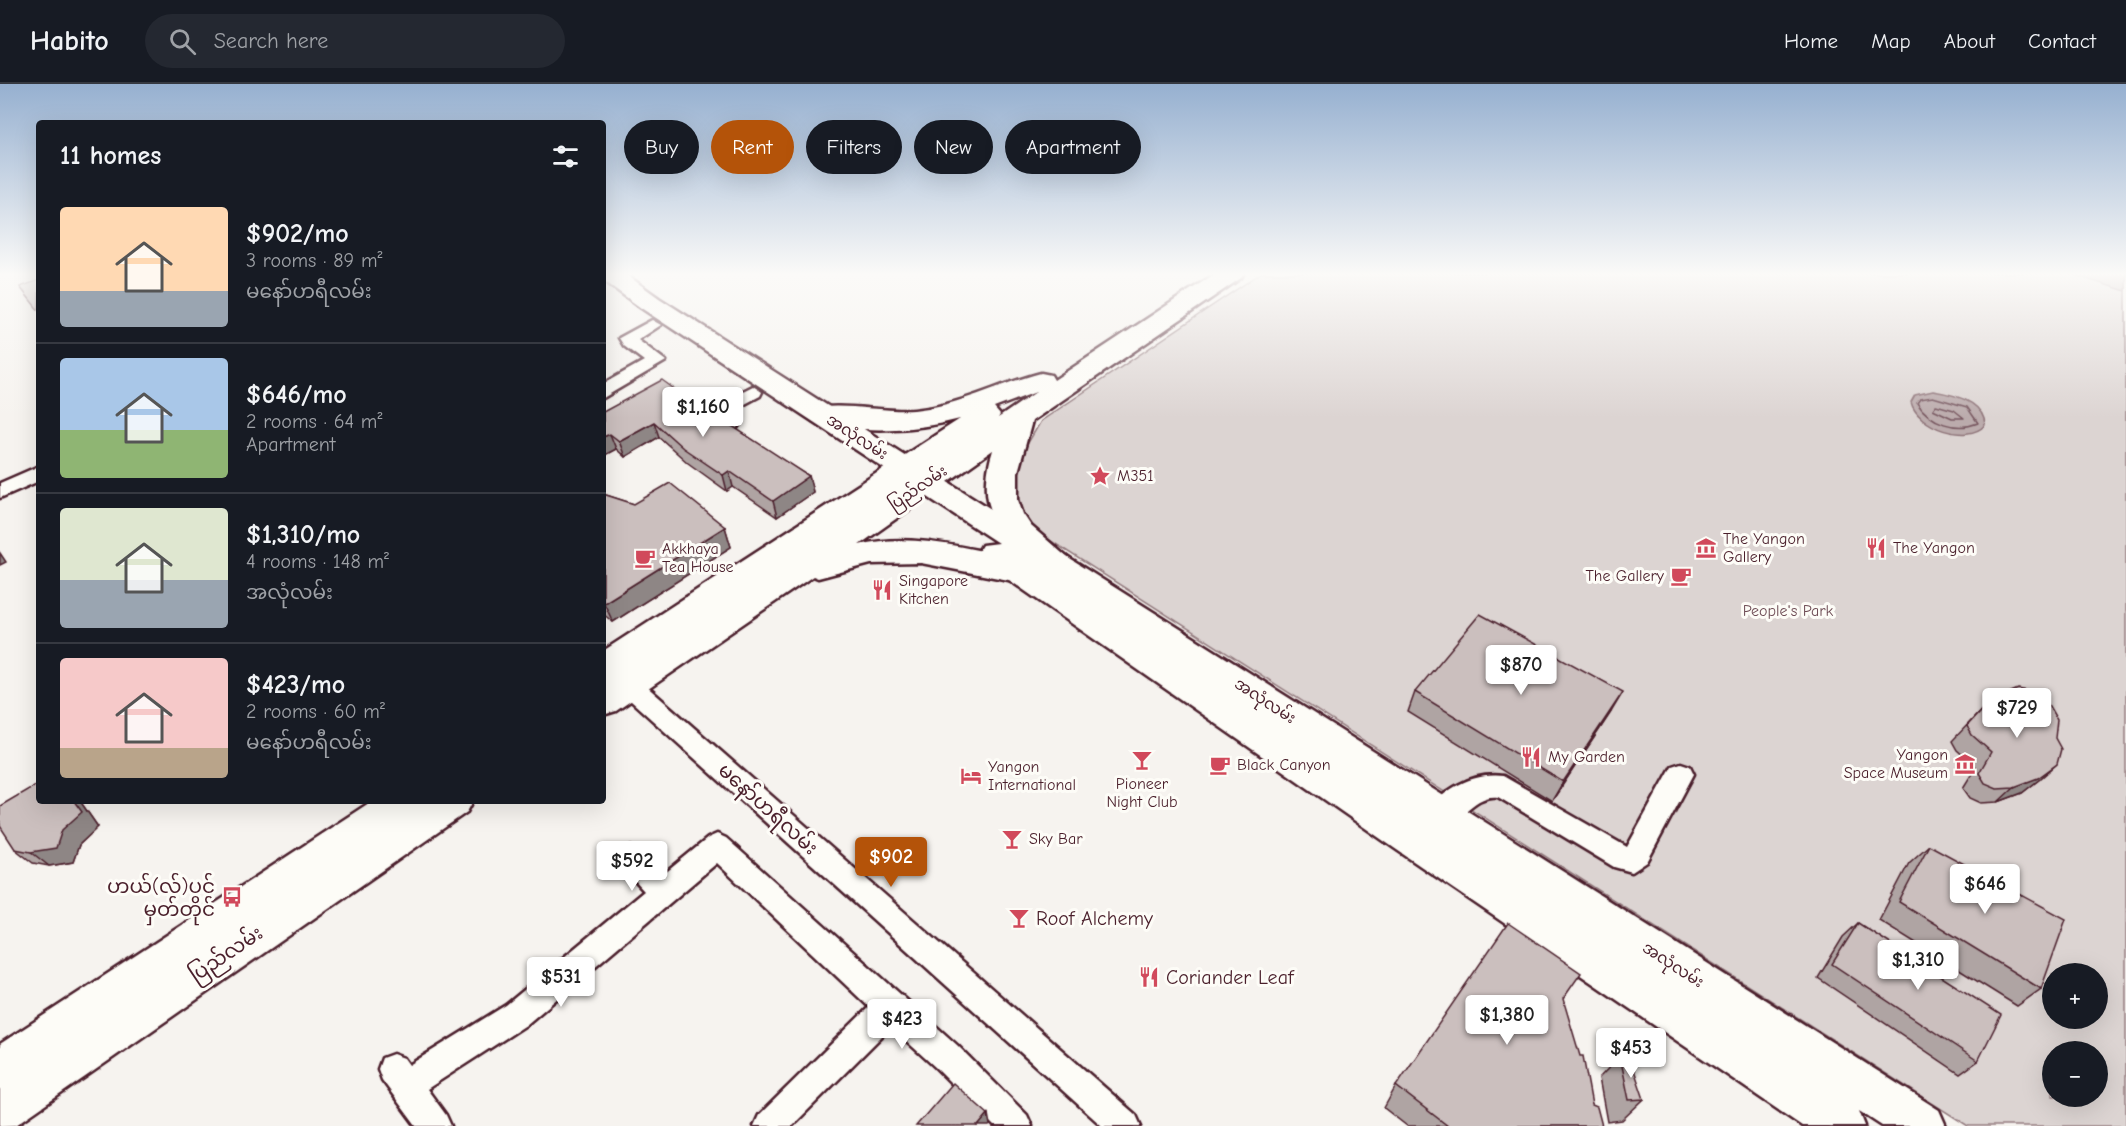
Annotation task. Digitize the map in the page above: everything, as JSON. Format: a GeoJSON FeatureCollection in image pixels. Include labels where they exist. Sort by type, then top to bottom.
{"type":"FeatureCollection","features":[{"type":"Feature","properties":{"kind":"main road","name":"အလုံလမ်း"},"geometry":{"type":"LineString","coordinates":[[647,322],[753,392],[1066,574],[1104,613],[1408,836],[1842,1126]]}},
{"type":"Feature","properties":{"kind":"main road","name":"အလုံလမ်း"},"geometry":{"type":"LineString","coordinates":[[679,322],[823,415],[1018,570],[1104,613],[1440,816],[1923,1126]]}},
{"type":"Feature","properties":{"kind":"main road","name":"ပြည်လမ်း"},"geometry":{"type":"LineString","coordinates":[[609,676],[796,572],[906,482],[1041,381],[1126,322]]}},
{"type":"Feature","properties":{"kind":"main road","name":"ပြည်လမ်း"},"geometry":{"type":"LineString","coordinates":[[609,676],[906,482],[1020,416],[1160,322]]}},
{"type":"Feature","properties":{"kind":"main road"},"geometry":{"type":"LineString","coordinates":[[823,415],[868,421],[946,414],[1041,381]]}},
{"type":"Feature","properties":{"kind":"main road"},"geometry":{"type":"LineString","coordinates":[[1020,416],[1004,456],[1002,484],[1005,505],[1015,527],[1066,574]]}},
{"type":"Feature","properties":{"kind":"main road"},"geometry":{"type":"LineString","coordinates":[[796,572],[871,553],[921,552],[1018,570]]}},
{"type":"Feature","properties":{"kind":"main road","name":"ပြည်လမ်း"},"geometry":{"type":"LineString","coordinates":[[0,1070],[399,804]]}},
{"type":"Feature","properties":{"kind":"main road","name":"ပြည်လမ်း"},"geometry":{"type":"LineString","coordinates":[[0,1109],[450,804]]}},
{"type":"Feature","properties":{"kind":"street"},"geometry":{"type":"LineString","coordinates":[[606,390],[657,361],[630,342],[628,338],[652,325]]}},
{"type":"Feature","properties":{"kind":"street"},"geometry":{"type":"LineString","coordinates":[[730,424],[714,413],[753,392]]}},
{"type":"Feature","properties":{"kind":"street"},"geometry":{"type":"LineString","coordinates":[[0,491],[36,474]]}},
{"type":"Feature","properties":{"kind":"street","name":"မနော်ဟရီလမ်း"},"geometry":{"type":"LineString","coordinates":[[609,676],[1125,1126]]}},
{"type":"Feature","properties":{"kind":"street"},"geometry":{"type":"LineString","coordinates":[[1440,816],[1471,790],[1485,783],[1494,785],[1503,788],[1623,859],[1632,860],[1638,854],[1681,774]]}},
{"type":"Feature","properties":{"kind":"street"},"geometry":{"type":"LineString","coordinates":[[435,1126],[399,1077],[516,1015],[664,893],[717,846],[946,1056],[1016,1126]]}},
{"type":"Feature","properties":{"kind":"street"},"geometry":{"type":"LineString","coordinates":[[631,859],[664,893]]}},
{"type":"Feature","properties":{"kind":"street"},"geometry":{"type":"LineString","coordinates":[[770,1126],[890,1007]]}},
{"type":"Feature","properties":{"kind":"green space","name":"People's Park"},"geometry":{"type":"Polygon","coordinates":[[[1189,322],[2126,322],[2126,1126],[1968,1126],[1026,525],[1013,468],[1041,421],[1189,322]]]}},
{"type":"Feature","properties":{"kind":"water"},"geometry":{"type":"Polygon","coordinates":[[[1933,391],[1949,394],[1973,404],[1983,417],[1985,425],[1977,431],[1967,433],[1955,433],[1932,426],[1915,411],[1911,402],[1915,395],[1933,391]]]}},
{"type":"Feature","properties":{"kind":"building"},"geometry":{"type":"Polygon","coordinates":[[[662,380],[723,424],[726,422],[809,476],[773,501],[729,471],[723,475],[683,448],[654,422],[619,441],[610,434],[606,436],[606,410],[662,380]]]}},
{"type":"Feature","properties":{"kind":"building"},"geometry":{"type":"Polygon","coordinates":[[[670,483],[725,527],[606,602],[606,495],[634,504],[670,483]]]}},
{"type":"Feature","properties":{"kind":"building","name":"My Garden"},"geometry":{"type":"Polygon","coordinates":[[[1480,614],[1623,692],[1563,782],[1415,692],[1480,614]]]}},
{"type":"Feature","properties":{"kind":"building"},"geometry":{"type":"Polygon","coordinates":[[[2018,689],[2032,692],[2046,701],[2057,720],[2055,738],[2061,749],[2057,764],[2038,778],[2014,787],[1997,788],[1985,783],[1979,773],[1991,752],[1972,735],[1967,726],[1990,701],[2018,689]]]}},
{"type":"Feature","properties":{"kind":"building"},"geometry":{"type":"Polygon","coordinates":[[[36,785],[36,804],[76,804],[82,812],[62,830],[56,848],[31,852],[15,849],[0,826],[0,806],[36,785]]]}},
{"type":"Feature","properties":{"kind":"building"},"geometry":{"type":"Polygon","coordinates":[[[1929,845],[2066,919],[2050,963],[2042,963],[2041,989],[1899,902],[1929,845]]]}},
{"type":"Feature","properties":{"kind":"building"},"geometry":{"type":"Polygon","coordinates":[[[1508,923],[1581,973],[1563,999],[1580,1056],[1583,1056],[1592,1105],[1597,1107],[1602,1126],[1448,1126],[1396,1086],[1508,923]]]}},
{"type":"Feature","properties":{"kind":"building"},"geometry":{"type":"Polygon","coordinates":[[[1858,923],[2001,1015],[1978,1061],[1832,964],[1858,923]]]}},
{"type":"Feature","properties":{"kind":"building"},"geometry":{"type":"Polygon","coordinates":[[[1629,1055],[1644,1099],[1629,1100],[1620,1056],[1629,1055]]]}},
{"type":"Feature","properties":{"kind":"building"},"geometry":{"type":"Polygon","coordinates":[[[953,1083],[988,1114],[978,1126],[916,1126],[953,1083]]]}},
{"type":"Feature","properties":{"kind":"place","name":"M351"},"geometry":{"type":"Point","coordinates":[1100,476]}},
{"type":"Feature","properties":{"kind":"place","name":"The Yangon Gallery"},"geometry":{"type":"Point","coordinates":[1706,548]}},
{"type":"Feature","properties":{"kind":"place","name":"The Yangon"},"geometry":{"type":"Point","coordinates":[1876,548]}},
{"type":"Feature","properties":{"kind":"place","name":"Akkhaya Tea House"},"geometry":{"type":"Point","coordinates":[645,558]}},
{"type":"Feature","properties":{"kind":"place","name":"The Gallery"},"geometry":{"type":"Point","coordinates":[1681,576]}},
{"type":"Feature","properties":{"kind":"place","name":"Singapore Kitchen"},"geometry":{"type":"Point","coordinates":[882,590]}},
{"type":"Feature","properties":{"kind":"place","name":"My Garden"},"geometry":{"type":"Point","coordinates":[1531,757]}},
{"type":"Feature","properties":{"kind":"place","name":"Pioneer Night Club"},"geometry":{"type":"Point","coordinates":[1142,760]}},
{"type":"Feature","properties":{"kind":"place","name":"Yangon Space Museum"},"geometry":{"type":"Point","coordinates":[1965,764]}},
{"type":"Feature","properties":{"kind":"place","name":"Black Canyon"},"geometry":{"type":"Point","coordinates":[1220,765]}},
{"type":"Feature","properties":{"kind":"place","name":"Yangon International"},"geometry":{"type":"Point","coordinates":[971,776]}},
{"type":"Feature","properties":{"kind":"place","name":"Sky Bar"},"geometry":{"type":"Point","coordinates":[1012,839]}},
{"type":"Feature","properties":{"kind":"place","name":"ဟယ်(လ်)ပင် မှတ်တိုင်"},"geometry":{"type":"Point","coordinates":[232,897]}},
{"type":"Feature","properties":{"kind":"place","name":"Roof Alchemy"},"geometry":{"type":"Point","coordinates":[1019,918]}},
{"type":"Feature","properties":{"kind":"place","name":"Coriander Leaf"},"geometry":{"type":"Point","coordinates":[1149,977]}}]}
